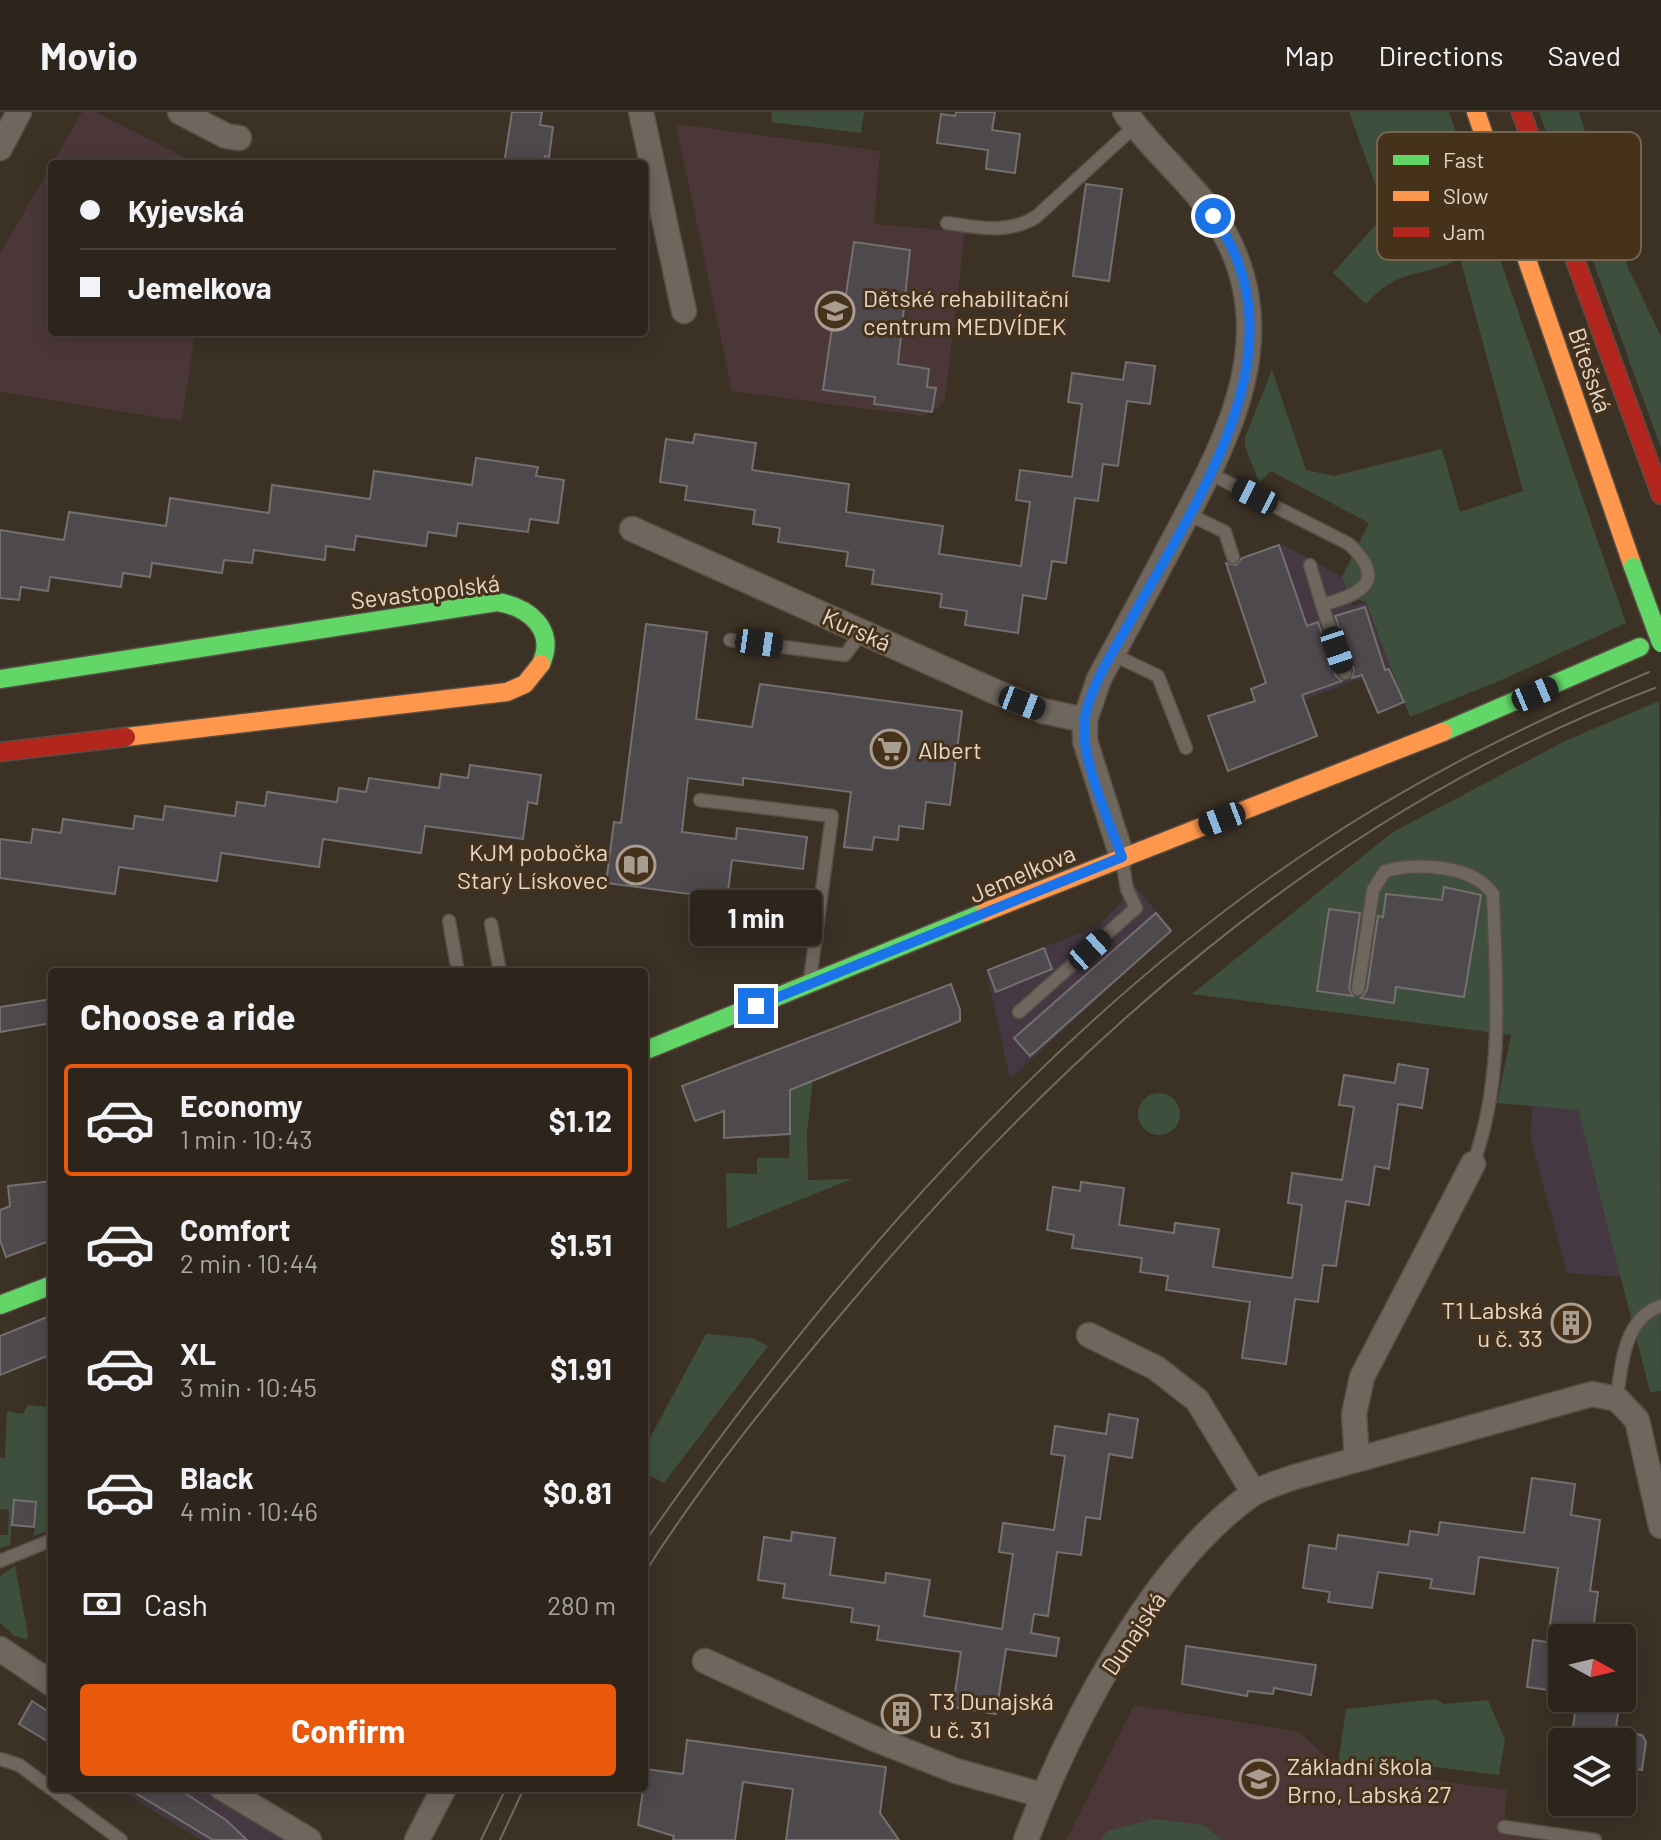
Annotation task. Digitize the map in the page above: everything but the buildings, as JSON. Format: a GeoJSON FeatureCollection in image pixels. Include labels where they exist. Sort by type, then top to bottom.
{"type":"FeatureCollection","features":[{"type":"Feature","properties":{"kind":"main road","name":"Bítešská"},"geometry":{"type":"LineString","coordinates":[[1476,112],[1483,132]]}},
{"type":"Feature","properties":{"kind":"main road","name":"Bítešská"},"geometry":{"type":"LineString","coordinates":[[1521,112],[1528,132]]}},
{"type":"Feature","properties":{"kind":"main road","name":"Bítešská"},"geometry":{"type":"LineString","coordinates":[[1527,260],[1661,643]]}},
{"type":"Feature","properties":{"kind":"main road","name":"Bítešská"},"geometry":{"type":"LineString","coordinates":[[1575,260],[1661,495]]}},
{"type":"Feature","properties":{"kind":"main road","name":"Sevastopolská"},"geometry":{"type":"LineString","coordinates":[[0,679],[497,602],[514,603],[534,614],[542,626],[546,643],[537,673],[527,683],[507,692],[0,752]]}},
{"type":"Feature","properties":{"kind":"main road","name":"Jemelkova"},"geometry":{"type":"LineString","coordinates":[[648,1049],[1122,857],[1421,742],[1640,647]]}},
{"type":"Feature","properties":{"kind":"main road"},"geometry":{"type":"LineString","coordinates":[[0,1305],[48,1287]]}},
{"type":"Feature","properties":{"kind":"street"},"geometry":{"type":"LineString","coordinates":[[0,148],[19,112]]}},
{"type":"Feature","properties":{"kind":"street"},"geometry":{"type":"LineString","coordinates":[[180,112],[226,136],[239,138]]}},
{"type":"Feature","properties":{"kind":"street"},"geometry":{"type":"LineString","coordinates":[[641,112],[684,311]]}},
{"type":"Feature","properties":{"kind":"street"},"geometry":{"type":"LineString","coordinates":[[1122,857],[1085,741],[1085,720],[1090,700],[1112,654],[1231,428],[1246,380],[1250,328],[1246,290],[1224,231],[1130,119]]}},
{"type":"Feature","properties":{"kind":"street","name":"Kurská"},"geometry":{"type":"LineString","coordinates":[[632,529],[1022,703],[1085,720]]}},
{"type":"Feature","properties":{"kind":"street"},"geometry":{"type":"LineString","coordinates":[[1357,1459],[1354,1414],[1362,1377],[1473,1164]]}},
{"type":"Feature","properties":{"kind":"street"},"geometry":{"type":"LineString","coordinates":[[1089,1335],[1156,1368],[1197,1400],[1254,1493]]}},
{"type":"Feature","properties":{"kind":"street","name":"Dunajská"},"geometry":{"type":"LineString","coordinates":[[1026,1840],[1042,1795],[1119,1646],[1186,1557],[1254,1493],[1357,1459],[1574,1396],[1592,1394],[1617,1399]]}},
{"type":"Feature","properties":{"kind":"street"},"geometry":{"type":"LineString","coordinates":[[1617,1399],[1637,1420],[1644,1440],[1661,1526]]}},
{"type":"Feature","properties":{"kind":"street"},"geometry":{"type":"LineString","coordinates":[[2,1656],[48,1682]]}},
{"type":"Feature","properties":{"kind":"street"},"geometry":{"type":"LineString","coordinates":[[705,1661],[956,1771],[1042,1795]]}},
{"type":"Feature","properties":{"kind":"street"},"geometry":{"type":"LineString","coordinates":[[229,1792],[309,1840]]}},
{"type":"Feature","properties":{"kind":"street"},"geometry":{"type":"LineString","coordinates":[[417,1840],[442,1792]]}},
{"type":"Feature","properties":{"kind":"lane"},"geometry":{"type":"LineString","coordinates":[[947,223],[998,229],[1022,225],[1036,217],[1130,119]]}},
{"type":"Feature","properties":{"kind":"lane"},"geometry":{"type":"LineString","coordinates":[[1209,473],[1349,544],[1366,561],[1369,574],[1366,587],[1350,597],[1322,605]]}},
{"type":"Feature","properties":{"kind":"lane"},"geometry":{"type":"LineString","coordinates":[[1188,514],[1225,532],[1233,557]]}},
{"type":"Feature","properties":{"kind":"lane"},"geometry":{"type":"LineString","coordinates":[[1310,565],[1345,673]]}},
{"type":"Feature","properties":{"kind":"lane"},"geometry":{"type":"LineString","coordinates":[[730,640],[845,655],[862,632]]}},
{"type":"Feature","properties":{"kind":"lane"},"geometry":{"type":"LineString","coordinates":[[1112,654],[1158,676],[1164,684],[1186,748]]}},
{"type":"Feature","properties":{"kind":"lane"},"geometry":{"type":"LineString","coordinates":[[700,800],[832,816],[809,985]]}},
{"type":"Feature","properties":{"kind":"lane"},"geometry":{"type":"LineString","coordinates":[[1019,1012],[1136,908],[1127,889],[1122,857]]}},
{"type":"Feature","properties":{"kind":"lane"},"geometry":{"type":"LineString","coordinates":[[1358,989],[1373,890],[1385,871],[1413,866],[1445,869],[1488,886],[1493,894],[1497,1046],[1483,1138],[1473,1164]]}},
{"type":"Feature","properties":{"kind":"lane"},"geometry":{"type":"LineString","coordinates":[[449,921],[457,968]]}},
{"type":"Feature","properties":{"kind":"lane"},"geometry":{"type":"LineString","coordinates":[[491,924],[499,968]]}},
{"type":"Feature","properties":{"kind":"lane"},"geometry":{"type":"LineString","coordinates":[[1617,1399],[1628,1335],[1649,1310],[1661,1306]]}},
{"type":"Feature","properties":{"kind":"lane"},"geometry":{"type":"LineString","coordinates":[[0,1561],[48,1542]]}},
{"type":"Feature","properties":{"kind":"lane"},"geometry":{"type":"LineString","coordinates":[[0,1759],[19,1765],[48,1786]]}},
{"type":"Feature","properties":{"kind":"lane"},"geometry":{"type":"LineString","coordinates":[[56,1792],[121,1840]]}},
{"type":"Feature","properties":{"kind":"lane"},"geometry":{"type":"LineString","coordinates":[[1504,1827],[1595,1840]]}},
{"type":"Feature","properties":{"kind":"shaded area"},"geometry":{"type":"Polygon","coordinates":[[[82,112],[95,112],[190,160],[54,160],[82,112]]]}},
{"type":"Feature","properties":{"kind":"shaded area","name":"Dětské rehabilitační centrum MEDVÍDEK"},"geometry":{"type":"Polygon","coordinates":[[[676,124],[880,151],[874,224],[965,232],[945,399],[939,407],[922,416],[732,391],[676,124]]]}},
{"type":"Feature","properties":{"kind":"shaded area"},"geometry":{"type":"Polygon","coordinates":[[[48,171],[48,336],[194,336],[182,421],[0,392],[0,254],[48,171]]]}},
{"type":"Feature","properties":{"kind":"shaded area"},"geometry":{"type":"Polygon","coordinates":[[[1282,544],[1342,577],[1353,606],[1366,602],[1391,667],[1304,700],[1255,554],[1282,544]]]}},
{"type":"Feature","properties":{"kind":"shaded area"},"geometry":{"type":"Polygon","coordinates":[[[1135,886],[1172,930],[1010,1079],[986,970],[1098,926],[1122,901],[1120,891],[1135,886]]]}},
{"type":"Feature","properties":{"kind":"shaded area"},"geometry":{"type":"Polygon","coordinates":[[[1533,1104],[1578,1109],[1622,1277],[1567,1273],[1530,1136],[1533,1104]]]}},
{"type":"Feature","properties":{"kind":"shaded area","name":"Základní škola Brno, Labská 27"},"geometry":{"type":"Polygon","coordinates":[[[1134,1705],[1299,1732],[1337,1767],[1507,1790],[1503,1835],[1537,1840],[1066,1840],[1134,1705]]]}},
{"type":"Feature","properties":{"kind":"shaded area"},"geometry":{"type":"Polygon","coordinates":[[[123,1792],[211,1792],[290,1840],[201,1840],[123,1792]]]}},
{"type":"Feature","properties":{"kind":"green space"},"geometry":{"type":"Polygon","coordinates":[[[772,112],[864,112],[861,133],[771,122],[772,112]]]}},
{"type":"Feature","properties":{"kind":"green space"},"geometry":{"type":"Polygon","coordinates":[[[1349,112],[1449,112],[1456,132],[1377,132],[1377,188],[1349,112]]]}},
{"type":"Feature","properties":{"kind":"green space"},"geometry":{"type":"Polygon","coordinates":[[[1539,112],[1579,112],[1585,132],[1546,132],[1539,112]]]}},
{"type":"Feature","properties":{"kind":"green space"},"geometry":{"type":"Polygon","coordinates":[[[1377,223],[1377,260],[1456,260],[1391,283],[1366,304],[1333,273],[1377,223]]]}},
{"type":"Feature","properties":{"kind":"green space"},"geometry":{"type":"Polygon","coordinates":[[[1461,260],[1500,260],[1626,623],[1506,678],[1410,717],[1366,602],[1350,597],[1342,577],[1369,523],[1271,471],[1259,482],[1245,446],[1245,437],[1272,370],[1306,470],[1334,476],[1442,449],[1460,512],[1523,491],[1461,260]]]}},
{"type":"Feature","properties":{"kind":"green space"},"geometry":{"type":"Polygon","coordinates":[[[1593,260],[1625,260],[1661,336],[1661,448],[1593,260]]]}},
{"type":"Feature","properties":{"kind":"green space"},"geometry":{"type":"Polygon","coordinates":[[[1659,701],[1661,1391],[1650,1392],[1578,1110],[1497,1103],[1511,1035],[1192,994],[1393,832],[1565,741],[1659,701]]]}},
{"type":"Feature","properties":{"kind":"green space"},"geometry":{"type":"Polygon","coordinates":[[[813,1077],[807,1134],[808,1180],[852,1179],[727,1229],[726,1173],[757,1174],[757,1158],[789,1158],[791,1084],[813,1077]]]}},
{"type":"Feature","properties":{"kind":"green space"},"geometry":{"type":"Polygon","coordinates":[[[1159,1093],[1174,1099],[1180,1114],[1174,1129],[1159,1135],[1144,1129],[1138,1114],[1144,1099],[1159,1093]]]}},
{"type":"Feature","properties":{"kind":"green space"},"geometry":{"type":"Polygon","coordinates":[[[706,1334],[752,1338],[768,1346],[664,1483],[648,1475],[648,1442],[706,1334]]]}},
{"type":"Feature","properties":{"kind":"green space"},"geometry":{"type":"Polygon","coordinates":[[[28,1405],[48,1407],[48,1531],[34,1536],[36,1502],[14,1500],[10,1545],[0,1548],[0,1535],[8,1535],[9,1510],[0,1509],[0,1458],[5,1458],[7,1411],[23,1414],[28,1405]]]}},
{"type":"Feature","properties":{"kind":"green space"},"geometry":{"type":"Polygon","coordinates":[[[15,1566],[27,1639],[15,1636],[0,1623],[0,1576],[15,1566]]]}},
{"type":"Feature","properties":{"kind":"green space"},"geometry":{"type":"Polygon","coordinates":[[[1435,1699],[1444,1704],[1488,1700],[1505,1740],[1499,1775],[1435,1767],[1432,1778],[1338,1765],[1346,1709],[1435,1699]]]}},
{"type":"Feature","properties":{"kind":"green space"},"geometry":{"type":"Polygon","coordinates":[[[1154,1819],[1203,1825],[1222,1840],[1101,1840],[1107,1831],[1154,1819]]]}},
{"type":"Feature","properties":{"kind":"tram line"},"geometry":{"type":"LineString","coordinates":[[648,1537],[787,1350],[865,1256],[947,1164],[1033,1077],[1123,994],[1216,917],[1353,822],[1476,752],[1649,672]]}},
{"type":"Feature","properties":{"kind":"tram line"},"geometry":{"type":"LineString","coordinates":[[648,1568],[739,1440],[843,1312],[928,1215],[1017,1121],[1111,1031],[1209,947],[1313,870],[1421,800],[1535,739],[1655,688]]}},
{"type":"Feature","properties":{"kind":"tram line"},"geometry":{"type":"LineString","coordinates":[[481,1840],[504,1792]]}},
{"type":"Feature","properties":{"kind":"tram line"},"geometry":{"type":"LineString","coordinates":[[500,1840],[522,1792]]}},
{"type":"Feature","properties":{"kind":"traffic: fast"},"geometry":{"type":"LineString","coordinates":[[1633,567],[1661,643]]}},
{"type":"Feature","properties":{"kind":"traffic: fast"},"geometry":{"type":"LineString","coordinates":[[0,679],[497,602],[519,609],[537,622],[545,640],[541,664]]}},
{"type":"Feature","properties":{"kind":"traffic: fast"},"geometry":{"type":"LineString","coordinates":[[1443,732],[1640,647]]}},
{"type":"Feature","properties":{"kind":"traffic: fast"},"geometry":{"type":"LineString","coordinates":[[648,1049],[985,912]]}},
{"type":"Feature","properties":{"kind":"traffic: fast"},"geometry":{"type":"LineString","coordinates":[[0,1305],[48,1287]]}},
{"type":"Feature","properties":{"kind":"traffic: slow"},"geometry":{"type":"LineString","coordinates":[[1476,112],[1483,132]]}},
{"type":"Feature","properties":{"kind":"traffic: slow"},"geometry":{"type":"LineString","coordinates":[[1527,260],[1633,567]]}},
{"type":"Feature","properties":{"kind":"traffic: slow"},"geometry":{"type":"LineString","coordinates":[[126,737],[507,692],[525,684],[541,664]]}},
{"type":"Feature","properties":{"kind":"traffic: slow"},"geometry":{"type":"LineString","coordinates":[[985,912],[1443,732]]}},
{"type":"Feature","properties":{"kind":"traffic: jam"},"geometry":{"type":"LineString","coordinates":[[1521,112],[1528,132]]}},
{"type":"Feature","properties":{"kind":"traffic: jam"},"geometry":{"type":"LineString","coordinates":[[1575,260],[1661,495]]}},
{"type":"Feature","properties":{"kind":"traffic: jam"},"geometry":{"type":"LineString","coordinates":[[0,752],[126,737]]}},
{"type":"Feature","properties":{"kind":"place","name":"Dětské rehabilitační centrum MEDVÍDEK"},"geometry":{"type":"Point","coordinates":[835,311]}},
{"type":"Feature","properties":{"kind":"place","name":"Albert"},"geometry":{"type":"Point","coordinates":[890,749]}},
{"type":"Feature","properties":{"kind":"place","name":"KJM pobočka Starý Lískovec"},"geometry":{"type":"Point","coordinates":[636,865]}},
{"type":"Feature","properties":{"kind":"place","name":"T1 Labská u č. 33"},"geometry":{"type":"Point","coordinates":[1571,1323]}},
{"type":"Feature","properties":{"kind":"place","name":"T3 Dunajská u č. 31"},"geometry":{"type":"Point","coordinates":[901,1714]}},
{"type":"Feature","properties":{"kind":"place","name":"Základní škola Brno, Labská 27"},"geometry":{"type":"Point","coordinates":[1259,1779]}},
{"type":"Feature","properties":{"kind":"route"},"geometry":{"type":"LineString","coordinates":[[756,1006],[1122,857],[1085,741],[1085,720],[1099,679],[1209,473],[1241,400],[1249,353],[1246,290],[1237,259],[1213,216]]}}]}
